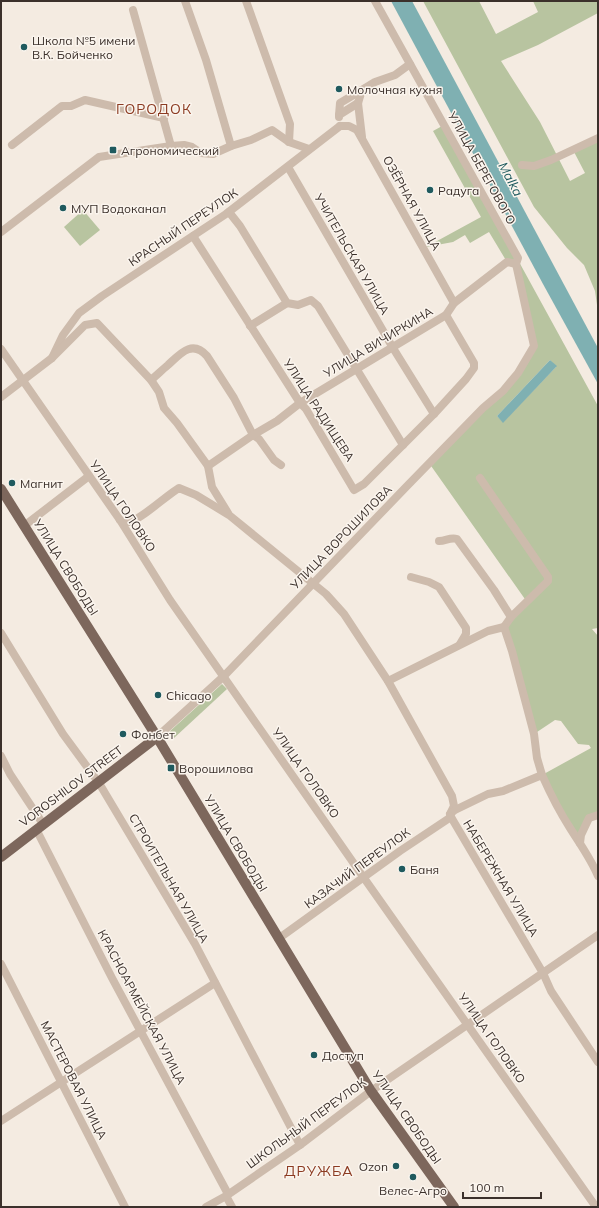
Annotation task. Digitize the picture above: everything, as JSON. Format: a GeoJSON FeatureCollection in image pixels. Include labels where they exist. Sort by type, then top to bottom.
{"type":"FeatureCollection","features":[{"type":"Feature","properties":{"kind":"main road","name":"УЛИЦА СВОБОДЫ"},"geometry":{"type":"LineString","coordinates":[[1,489],[158,737],[371,1091],[454,1207]]}},
{"type":"Feature","properties":{"kind":"main road","name":"VOROSHILOV STREET"},"geometry":{"type":"LineString","coordinates":[[1,857],[40,826],[100,783],[158,737]]}},
{"type":"Feature","properties":{"kind":"street"},"geometry":{"type":"LineString","coordinates":[[185,1],[206,60],[231,146]]}},
{"type":"Feature","properties":{"kind":"street"},"geometry":{"type":"LineString","coordinates":[[246,1],[290,124],[289,142]]}},
{"type":"Feature","properties":{"kind":"street","name":"УЛИЦА БЕРЕГОВОГО"},"geometry":{"type":"LineString","coordinates":[[375,1],[518,258],[516,264],[534,346]]}},
{"type":"Feature","properties":{"kind":"street"},"geometry":{"type":"LineString","coordinates":[[133,10],[171,146]]}},
{"type":"Feature","properties":{"kind":"street"},"geometry":{"type":"LineString","coordinates":[[340,126],[340,103],[375,82],[395,75],[410,64]]}},
{"type":"Feature","properties":{"kind":"street"},"geometry":{"type":"LineString","coordinates":[[362,90],[358,103],[363,141]]}},
{"type":"Feature","properties":{"kind":"street"},"geometry":{"type":"LineString","coordinates":[[12,145],[62,106],[71,106],[85,100],[164,118]]}},
{"type":"Feature","properties":{"kind":"street"},"geometry":{"type":"LineString","coordinates":[[339,115],[358,103]]}},
{"type":"Feature","properties":{"kind":"street","name":"ОЗЁРНАЯ УЛИЦА"},"geometry":{"type":"LineString","coordinates":[[340,126],[349,126],[357,130],[454,303]]}},
{"type":"Feature","properties":{"kind":"street","name":"КРАСНЫЙ ПЕРЕУЛОК"},"geometry":{"type":"LineString","coordinates":[[52,358],[63,335],[80,313],[108,291],[229,212],[288,168],[309,149],[340,126]]}},
{"type":"Feature","properties":{"kind":"street"},"geometry":{"type":"LineString","coordinates":[[1,232],[99,157],[171,146],[192,147],[201,153],[213,154],[231,146],[251,140],[272,130],[289,142],[309,149]]}},
{"type":"Feature","properties":{"kind":"street"},"geometry":{"type":"LineString","coordinates":[[522,165],[534,166],[552,160],[598,138]]}},
{"type":"Feature","properties":{"kind":"street","name":"УЧИТЕЛЬСКАЯ УЛИЦА"},"geometry":{"type":"LineString","coordinates":[[288,168],[393,348],[434,414]]}},
{"type":"Feature","properties":{"kind":"street"},"geometry":{"type":"LineString","coordinates":[[229,212],[240,226],[287,303]]}},
{"type":"Feature","properties":{"kind":"street","name":"УЛИЦА РАДИЩЕВА"},"geometry":{"type":"LineString","coordinates":[[193,236],[300,403],[306,409],[354,490],[364,484],[434,414],[470,375],[474,368],[474,363],[446,315]]}},
{"type":"Feature","properties":{"kind":"street","name":"УЛИЦА ВИЧИРКИНА"},"geometry":{"type":"LineString","coordinates":[[208,466],[253,435],[277,421],[300,403],[446,315],[454,303],[507,262],[516,264]]}},
{"type":"Feature","properties":{"kind":"street"},"geometry":{"type":"LineString","coordinates":[[250,326],[287,303],[298,305],[308,300],[314,302],[403,445]]}},
{"type":"Feature","properties":{"kind":"street","name":"КРАСНЫЙ ПЕРЕУЛОК"},"geometry":{"type":"LineString","coordinates":[[1,397],[52,358],[85,325],[97,323]]}},
{"type":"Feature","properties":{"kind":"street","name":"НАБЕРЕЖНАЯ УЛИЦА"},"geometry":{"type":"LineString","coordinates":[[97,323],[151,380],[159,392],[166,411],[177,423],[208,466],[212,487],[229,515]]}},
{"type":"Feature","properties":{"kind":"street","name":"УЛИЦА ВОРОШИЛОВА"},"geometry":{"type":"LineString","coordinates":[[158,737],[224,676],[480,412],[503,392],[518,373],[534,346]]}},
{"type":"Feature","properties":{"kind":"street","name":"УЛИЦА ГОЛОВКО"},"geometry":{"type":"LineString","coordinates":[[1,349],[120,520],[170,600],[596,1207]]}},
{"type":"Feature","properties":{"kind":"street"},"geometry":{"type":"LineString","coordinates":[[151,380],[185,350],[198,349],[207,356],[234,398],[253,435],[259,439],[274,460],[281,465]]}},
{"type":"Feature","properties":{"kind":"street"},"geometry":{"type":"LineString","coordinates":[[24,526],[89,476]]}},
{"type":"Feature","properties":{"kind":"street"},"geometry":{"type":"LineString","coordinates":[[388,681],[488,631],[504,627],[511,617],[548,581],[548,577],[480,478]]}},
{"type":"Feature","properties":{"kind":"street","name":"НАБЕРЕЖНАЯ УЛИЦА"},"geometry":{"type":"LineString","coordinates":[[120,520],[129,522],[139,518],[179,488],[196,495],[229,515],[326,594],[344,614],[388,681],[452,796],[454,806],[450,816],[543,973],[551,991],[598,1062]]}},
{"type":"Feature","properties":{"kind":"street"},"geometry":{"type":"LineString","coordinates":[[439,541],[445,541],[452,538],[457,539],[494,590],[511,617]]}},
{"type":"Feature","properties":{"kind":"street"},"geometry":{"type":"LineString","coordinates":[[411,577],[429,582],[439,587],[466,628],[466,634],[460,645]]}},
{"type":"Feature","properties":{"kind":"street"},"geometry":{"type":"LineString","coordinates":[[504,627],[512,651],[534,734],[537,758],[542,775],[553,798],[594,866],[598,876]]}},
{"type":"Feature","properties":{"kind":"street","name":"СТРОИТЕЛЬНАЯ УЛИЦА"},"geometry":{"type":"LineString","coordinates":[[1,632],[63,734],[100,783],[195,944],[300,1145]]}},
{"type":"Feature","properties":{"kind":"street","name":"КРАСНОАРМЕЙСКАЯ УЛИЦА"},"geometry":{"type":"LineString","coordinates":[[1,756],[40,826],[140,1031],[232,1207]]}},
{"type":"Feature","properties":{"kind":"street","name":"КАЗАЧИЙ ПЕРЕУЛОК"},"geometry":{"type":"LineString","coordinates":[[278,938],[450,816],[455,810],[488,794],[503,791],[542,775]]}},
{"type":"Feature","properties":{"kind":"street"},"geometry":{"type":"LineString","coordinates":[[580,843],[581,835],[589,818],[598,815]]}},
{"type":"Feature","properties":{"kind":"street","name":"ШКОЛЬНЫЙ ПЕРЕУЛОК"},"geometry":{"type":"LineString","coordinates":[[206,1207],[227,1195],[300,1145],[371,1091],[598,935]]}},
{"type":"Feature","properties":{"kind":"street","name":"МАСТЕРОВАЯ УЛИЦА"},"geometry":{"type":"LineString","coordinates":[[1,964],[125,1207]]}},
{"type":"Feature","properties":{"kind":"street"},"geometry":{"type":"LineString","coordinates":[[1,1121],[215,983]]}},
{"type":"Feature","properties":{"kind":"green space"},"geometry":{"type":"Polygon","coordinates":[[[423,1],[479,1],[496,34],[538,12],[533,1],[598,1],[598,13],[538,45],[501,61],[540,122],[570,181],[585,173],[573,150],[598,142],[598,312],[595,291],[584,265],[567,248],[534,207],[423,1]]]}},
{"type":"Feature","properties":{"kind":"green space"},"geometry":{"type":"Polygon","coordinates":[[[444,125],[598,406],[598,628],[592,629],[598,636],[598,815],[594,816],[580,843],[542,775],[591,748],[589,745],[578,744],[561,721],[555,720],[534,734],[504,627],[527,602],[429,463],[503,391],[534,346],[516,264],[507,262],[489,232],[470,243],[465,235],[453,242],[426,247],[481,217],[433,131],[444,125]],[[550,360],[497,416],[503,422],[556,367],[550,360]]]}},
{"type":"Feature","properties":{"kind":"green space"},"geometry":{"type":"Polygon","coordinates":[[[83,210],[100,230],[80,246],[64,227],[83,210]]]}},
{"type":"Feature","properties":{"kind":"green space"},"geometry":{"type":"Polygon","coordinates":[[[222,684],[227,689],[174,738],[169,732],[222,684]]]}},
{"type":"Feature","properties":{"kind":"water"},"geometry":{"type":"Polygon","coordinates":[[[391,1],[412,1],[598,348],[598,384],[543,284],[391,1]]]}},
{"type":"Feature","properties":{"kind":"water"},"geometry":{"type":"Polygon","coordinates":[[[550,360],[557,366],[503,423],[497,416],[550,360]]]}},
{"type":"Feature","properties":{"kind":"place","name":"Школа №5 имени В.К. Бойченко"},"geometry":{"type":"Point","coordinates":[24,47]}},
{"type":"Feature","properties":{"kind":"place","name":"Молочная кухня"},"geometry":{"type":"Point","coordinates":[339,89]}},
{"type":"Feature","properties":{"kind":"place","name":"Агрономический"},"geometry":{"type":"Point","coordinates":[113,150]}},
{"type":"Feature","properties":{"kind":"place","name":"Радуга"},"geometry":{"type":"Point","coordinates":[430,190]}},
{"type":"Feature","properties":{"kind":"place","name":"МУП Водоканал"},"geometry":{"type":"Point","coordinates":[63,208]}},
{"type":"Feature","properties":{"kind":"place","name":"Магнит"},"geometry":{"type":"Point","coordinates":[12,483]}},
{"type":"Feature","properties":{"kind":"place","name":"Chicago"},"geometry":{"type":"Point","coordinates":[158,695]}},
{"type":"Feature","properties":{"kind":"place","name":"Фонбет"},"geometry":{"type":"Point","coordinates":[123,734]}},
{"type":"Feature","properties":{"kind":"place","name":"Ворошилова"},"geometry":{"type":"Point","coordinates":[171,768]}},
{"type":"Feature","properties":{"kind":"place","name":"Баня"},"geometry":{"type":"Point","coordinates":[402,869]}},
{"type":"Feature","properties":{"kind":"place","name":"Доступ"},"geometry":{"type":"Point","coordinates":[314,1055]}},
{"type":"Feature","properties":{"kind":"place","name":"Ozon"},"geometry":{"type":"Point","coordinates":[396,1166]}},
{"type":"Feature","properties":{"kind":"place","name":"Велес-Агро"},"geometry":{"type":"Point","coordinates":[413,1177]}},
{"type":"Feature","properties":{"kind":"district","name":"ГОРОДОК"},"geometry":{"type":"Point","coordinates":[154,109]}},
{"type":"Feature","properties":{"kind":"district","name":"ДРУЖБА"},"geometry":{"type":"Point","coordinates":[319,1171]}},
{"type":"Feature","properties":{"kind":"water label","name":"Malka"},"geometry":{"type":"Point","coordinates":[511,179]}}]}
